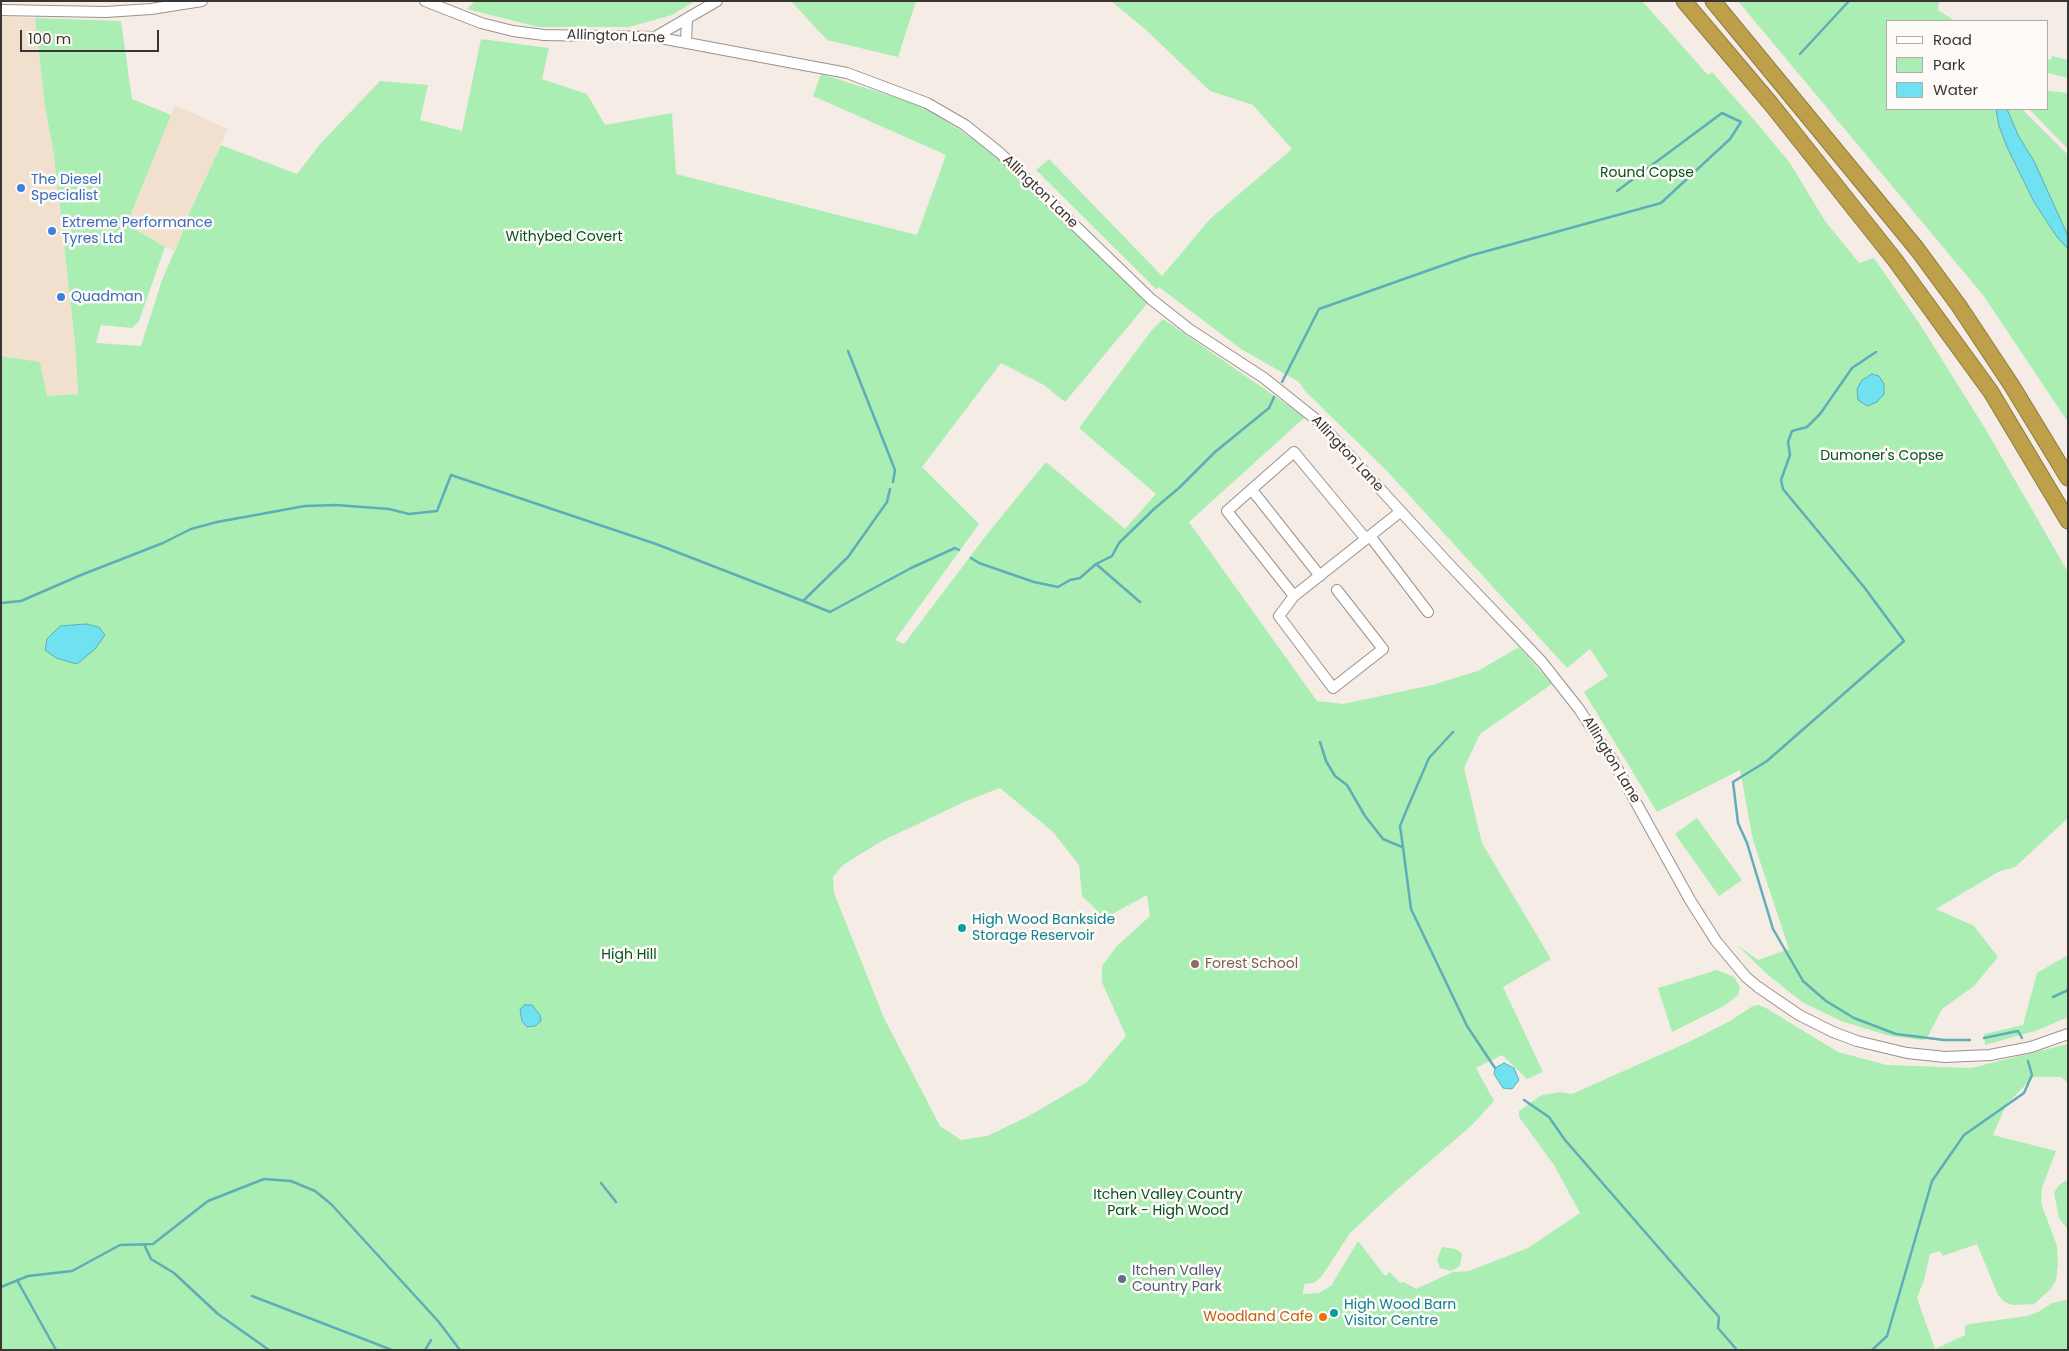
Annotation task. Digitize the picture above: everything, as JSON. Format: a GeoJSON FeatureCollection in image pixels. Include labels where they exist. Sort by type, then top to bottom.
{"type":"FeatureCollection","features":[{"type":"Feature","properties":{"kind":"highway"},"geometry":{"type":"LineString","coordinates":[[1684,1],[1771,104],[1895,260],[1991,392],[2068,521]]}},
{"type":"Feature","properties":{"kind":"highway"},"geometry":{"type":"LineString","coordinates":[[1712,1],[1917,249],[1959,306],[2012,386],[2068,478]]}},
{"type":"Feature","properties":{"kind":"street"},"geometry":{"type":"LineString","coordinates":[[1,10],[106,12],[152,9],[202,1]]}},
{"type":"Feature","properties":{"kind":"street","name":"Allington Lane"},"geometry":{"type":"LineString","coordinates":[[425,1],[481,23],[513,32],[544,35],[655,37],[847,73],[927,103],[965,125],[1000,154],[1151,298],[1189,329],[1264,378],[1318,421],[1400,512],[1542,662],[1580,709],[1614,761],[1704,924],[1731,960],[1758,987],[1800,1015],[1833,1032],[1857,1042],[1907,1053],[1946,1057],[1990,1055],[2032,1047],[2068,1034]]}},
{"type":"Feature","properties":{"kind":"street"},"geometry":{"type":"LineString","coordinates":[[655,37],[717,1]]}},
{"type":"Feature","properties":{"kind":"street"},"geometry":{"type":"LineString","coordinates":[[686,19],[686,42]]}},
{"type":"Feature","properties":{"kind":"street"},"geometry":{"type":"LineString","coordinates":[[1294,596],[1227,511],[1294,452],[1368,537],[1428,612]]}},
{"type":"Feature","properties":{"kind":"street"},"geometry":{"type":"LineString","coordinates":[[1252,490],[1320,576]]}},
{"type":"Feature","properties":{"kind":"street"},"geometry":{"type":"LineString","coordinates":[[1337,590],[1383,649],[1333,688],[1279,616],[1294,596],[1400,512]]}},
{"type":"Feature","properties":{"kind":"shaded area"},"geometry":{"type":"Polygon","coordinates":[[[1,17],[35,18],[45,106],[54,155],[75,342],[78,394],[46,396],[40,362],[1,356],[1,17]]]}},
{"type":"Feature","properties":{"kind":"shaded area"},"geometry":{"type":"Polygon","coordinates":[[[175,105],[228,129],[183,225],[183,232],[174,251],[127,224],[175,105]]]}},
{"type":"Feature","properties":{"kind":"green space"},"geometry":{"type":"Polygon","coordinates":[[[475,1],[695,1],[672,15],[629,27],[538,27],[467,9],[475,1]]]}},
{"type":"Feature","properties":{"kind":"green space"},"geometry":{"type":"Polygon","coordinates":[[[791,1],[916,1],[898,57],[827,40],[791,1]]]}},
{"type":"Feature","properties":{"kind":"green space"},"geometry":{"type":"Polygon","coordinates":[[[1111,1],[1642,1],[1708,75],[1712,72],[1790,163],[1825,221],[1859,263],[1874,258],[1921,326],[1986,430],[2068,572],[2068,818],[2015,867],[1998,872],[1936,909],[1974,926],[1998,957],[1974,986],[1942,1009],[1927,1038],[1923,1040],[1890,1036],[1841,1021],[1802,1002],[1767,974],[1737,945],[1758,960],[1789,949],[1753,840],[1740,770],[1657,812],[1584,692],[1608,676],[1590,649],[1567,668],[1387,471],[1305,391],[1299,382],[1241,349],[1159,287],[1156,289],[1036,170],[1049,159],[1162,276],[1210,219],[1292,149],[1253,105],[1210,91],[1145,29],[1111,1]]]}},
{"type":"Feature","properties":{"kind":"green space"},"geometry":{"type":"Polygon","coordinates":[[[1738,1],[1939,1],[1938,10],[1953,20],[1886,20],[1886,110],[2023,110],[2068,155],[2068,422],[1983,295],[1738,1]]]}},
{"type":"Feature","properties":{"kind":"green space"},"geometry":{"type":"Polygon","coordinates":[[[35,18],[121,21],[132,99],[171,115],[127,224],[165,247],[139,321],[132,328],[101,325],[96,343],[141,346],[162,280],[183,232],[183,226],[221,145],[297,174],[321,143],[380,81],[428,85],[420,120],[462,131],[481,39],[549,48],[542,79],[587,94],[605,125],[672,113],[676,174],[917,235],[946,155],[813,96],[821,74],[923,106],[999,156],[1151,299],[1065,402],[1044,385],[1001,363],[922,467],[979,524],[895,640],[904,644],[988,533],[1046,462],[1125,529],[1156,494],[1079,428],[1151,331],[1163,319],[1305,417],[1189,522],[1317,701],[1343,704],[1432,685],[1478,671],[1519,647],[1552,684],[1480,734],[1464,768],[1482,843],[1551,959],[1503,987],[1543,1072],[1527,1079],[1502,1055],[1476,1068],[1494,1101],[1472,1125],[1350,1233],[1322,1276],[1314,1283],[1304,1284],[1303,1294],[1319,1293],[1331,1286],[1358,1241],[1385,1276],[1390,1272],[1400,1283],[1404,1282],[1416,1289],[1453,1272],[1469,1271],[1528,1248],[1580,1213],[1554,1165],[1519,1117],[1519,1111],[1542,1095],[1560,1092],[1572,1094],[1691,1041],[1758,1005],[1838,1052],[1887,1065],[1971,1068],[2068,1044],[2068,1083],[2061,1077],[2033,1077],[2006,1105],[1993,1135],[2056,1151],[2042,1188],[2041,1203],[2057,1246],[2058,1264],[2056,1280],[2051,1289],[2034,1304],[2012,1305],[2005,1302],[1998,1295],[1977,1244],[1943,1256],[1940,1251],[1930,1254],[1924,1280],[1917,1298],[1935,1349],[1965,1335],[1965,1326],[1970,1324],[2027,1316],[2038,1312],[2052,1303],[2066,1300],[2068,1302],[2068,1350],[1,1350],[1,356],[40,362],[47,396],[78,394],[75,342],[54,155],[45,106],[35,18]],[[1000,788],[966,801],[880,842],[843,865],[833,877],[834,893],[884,1018],[940,1126],[961,1140],[987,1136],[1027,1117],[1087,1082],[1126,1036],[1102,982],[1102,966],[1117,946],[1150,916],[1147,895],[1105,918],[1082,896],[1079,865],[1053,832],[1000,788]]]}},
{"type":"Feature","properties":{"kind":"green space"},"geometry":{"type":"Polygon","coordinates":[[[2052,56],[2068,60],[2068,78],[2049,73],[2049,59],[2051,60],[2052,56]]]}},
{"type":"Feature","properties":{"kind":"green space"},"geometry":{"type":"Polygon","coordinates":[[[2049,91],[2068,93],[2068,149],[2030,110],[2049,110],[2049,91]]]}},
{"type":"Feature","properties":{"kind":"green space"},"geometry":{"type":"Polygon","coordinates":[[[1697,818],[1742,880],[1719,896],[1675,834],[1697,818]]]}},
{"type":"Feature","properties":{"kind":"green space"},"geometry":{"type":"Polygon","coordinates":[[[2068,955],[2068,1017],[2038,1030],[1985,1045],[1984,1034],[2023,1025],[2037,973],[2068,955]]]}},
{"type":"Feature","properties":{"kind":"green space"},"geometry":{"type":"Polygon","coordinates":[[[1717,970],[1734,977],[1740,987],[1738,995],[1724,1006],[1672,1032],[1658,988],[1717,970]]]}},
{"type":"Feature","properties":{"kind":"green space"},"geometry":{"type":"Polygon","coordinates":[[[2068,1179],[2068,1230],[2059,1218],[2054,1193],[2059,1185],[2068,1179]]]}},
{"type":"Feature","properties":{"kind":"green space"},"geometry":{"type":"Polygon","coordinates":[[[1442,1247],[1456,1249],[1462,1254],[1460,1266],[1451,1271],[1440,1268],[1437,1259],[1442,1247]]]}},
{"type":"Feature","properties":{"kind":"water"},"geometry":{"type":"Polygon","coordinates":[[[1996,110],[2007,110],[2018,135],[2035,163],[2068,236],[2068,249],[2057,237],[2034,202],[2007,147],[1999,126],[1996,110]]]}},
{"type":"Feature","properties":{"kind":"water"},"geometry":{"type":"Polygon","coordinates":[[[1872,374],[1879,376],[1884,384],[1884,394],[1877,402],[1867,406],[1858,400],[1857,389],[1862,380],[1872,374]]]}},
{"type":"Feature","properties":{"kind":"water"},"geometry":{"type":"Polygon","coordinates":[[[86,624],[99,627],[105,635],[95,649],[77,664],[56,658],[45,650],[47,639],[60,626],[86,624]]]}},
{"type":"Feature","properties":{"kind":"water"},"geometry":{"type":"Polygon","coordinates":[[[525,1005],[532,1005],[540,1015],[541,1021],[535,1026],[527,1027],[522,1021],[520,1009],[525,1005]]]}},
{"type":"Feature","properties":{"kind":"water"},"geometry":{"type":"Polygon","coordinates":[[[1504,1063],[1514,1068],[1519,1080],[1512,1089],[1503,1088],[1494,1074],[1495,1068],[1504,1063]]]}},
{"type":"Feature","properties":{"kind":"waterway"},"geometry":{"type":"LineString","coordinates":[[1800,54],[1849,1]]}},
{"type":"Feature","properties":{"kind":"waterway"},"geometry":{"type":"LineString","coordinates":[[1282,382],[1319,309],[1469,256],[1661,203],[1730,139],[1741,122],[1722,113],[1617,191]]}},
{"type":"Feature","properties":{"kind":"waterway"},"geometry":{"type":"LineString","coordinates":[[848,351],[895,470],[893,482]]}},
{"type":"Feature","properties":{"kind":"waterway"},"geometry":{"type":"LineString","coordinates":[[1876,352],[1852,368],[1820,414],[1807,427],[1792,431],[1788,442],[1790,455],[1781,480],[1783,489],[1864,587],[1904,641],[1767,761],[1733,782],[1738,823],[1747,843],[1773,929],[1803,981],[1826,1001],[1854,1018],[1896,1034],[1944,1040],[1970,1040]]}},
{"type":"Feature","properties":{"kind":"waterway"},"geometry":{"type":"LineString","coordinates":[[971,558],[979,563],[1034,582],[1058,587],[1070,580],[1080,578],[1096,564],[1112,556],[1119,543],[1215,452],[1269,408],[1274,397]]}},
{"type":"Feature","properties":{"kind":"waterway"},"geometry":{"type":"LineString","coordinates":[[1,603],[21,601],[163,543],[191,529],[217,522],[305,506],[336,505],[389,509],[409,514],[437,511],[451,475],[656,544],[803,601],[848,557],[887,502],[890,489]]}},
{"type":"Feature","properties":{"kind":"waterway"},"geometry":{"type":"LineString","coordinates":[[803,601],[830,612],[911,568],[955,548],[959,550]]}},
{"type":"Feature","properties":{"kind":"waterway"},"geometry":{"type":"LineString","coordinates":[[1096,564],[1140,602]]}},
{"type":"Feature","properties":{"kind":"waterway"},"geometry":{"type":"LineString","coordinates":[[1453,732],[1429,758],[1400,826],[1411,909],[1467,1026],[1495,1068]]}},
{"type":"Feature","properties":{"kind":"waterway"},"geometry":{"type":"LineString","coordinates":[[1320,742],[1326,761],[1335,776],[1347,785],[1365,816],[1383,839],[1402,847]]}},
{"type":"Feature","properties":{"kind":"waterway"},"geometry":{"type":"LineString","coordinates":[[2053,997],[2068,990]]}},
{"type":"Feature","properties":{"kind":"waterway"},"geometry":{"type":"LineString","coordinates":[[1984,1038],[2018,1031],[2022,1038]]}},
{"type":"Feature","properties":{"kind":"waterway"},"geometry":{"type":"LineString","coordinates":[[1872,1350],[1887,1336],[1932,1181],[1964,1135],[2024,1093],[2032,1075],[2028,1061]]}},
{"type":"Feature","properties":{"kind":"waterway"},"geometry":{"type":"LineString","coordinates":[[1524,1100],[1549,1117],[1565,1140],[1719,1317],[1718,1328],[1737,1350]]}},
{"type":"Feature","properties":{"kind":"waterway"},"geometry":{"type":"LineString","coordinates":[[1,1287],[28,1276],[72,1271],[120,1245],[153,1244],[208,1201],[264,1179],[291,1181],[315,1191],[331,1204],[438,1321],[460,1350]]}},
{"type":"Feature","properties":{"kind":"waterway"},"geometry":{"type":"LineString","coordinates":[[601,1183],[616,1202]]}},
{"type":"Feature","properties":{"kind":"waterway"},"geometry":{"type":"LineString","coordinates":[[144,1244],[151,1259],[174,1273],[218,1314],[269,1350]]}},
{"type":"Feature","properties":{"kind":"waterway"},"geometry":{"type":"LineString","coordinates":[[17,1280],[56,1350]]}},
{"type":"Feature","properties":{"kind":"waterway"},"geometry":{"type":"LineString","coordinates":[[252,1296],[392,1350]]}},
{"type":"Feature","properties":{"kind":"waterway"},"geometry":{"type":"LineString","coordinates":[[425,1350],[431,1340]]}},
{"type":"Feature","properties":{"kind":"place","name":"The Diesel Specialist"},"geometry":{"type":"Point","coordinates":[21,188]}},
{"type":"Feature","properties":{"kind":"place","name":"Extreme Performance Tyres Ltd"},"geometry":{"type":"Point","coordinates":[52,231]}},
{"type":"Feature","properties":{"kind":"place","name":"Quadman"},"geometry":{"type":"Point","coordinates":[61,297]}},
{"type":"Feature","properties":{"kind":"place","name":"High Wood Bankside Storage Reservoir"},"geometry":{"type":"Point","coordinates":[962,928]}},
{"type":"Feature","properties":{"kind":"place","name":"Forest School"},"geometry":{"type":"Point","coordinates":[1195,964]}},
{"type":"Feature","properties":{"kind":"place","name":"Itchen Valley Country Park"},"geometry":{"type":"Point","coordinates":[1122,1279]}},
{"type":"Feature","properties":{"kind":"place","name":"High Wood Barn Visitor Centre"},"geometry":{"type":"Point","coordinates":[1334,1313]}},
{"type":"Feature","properties":{"kind":"place","name":"Woodland Cafe"},"geometry":{"type":"Point","coordinates":[1323,1317]}},
{"type":"Feature","properties":{"kind":"park label","name":"Round Copse"},"geometry":{"type":"Point","coordinates":[1647,173]}},
{"type":"Feature","properties":{"kind":"park label","name":"Withybed Covert"},"geometry":{"type":"Point","coordinates":[564,237]}},
{"type":"Feature","properties":{"kind":"park label","name":"Dumoner's Copse"},"geometry":{"type":"Point","coordinates":[1882,456]}},
{"type":"Feature","properties":{"kind":"park label","name":"High Hill"},"geometry":{"type":"Point","coordinates":[629,955]}},
{"type":"Feature","properties":{"kind":"park label","name":"Itchen Valley Country Park - High Wood"},"geometry":{"type":"Point","coordinates":[1168,1204]}}]}
